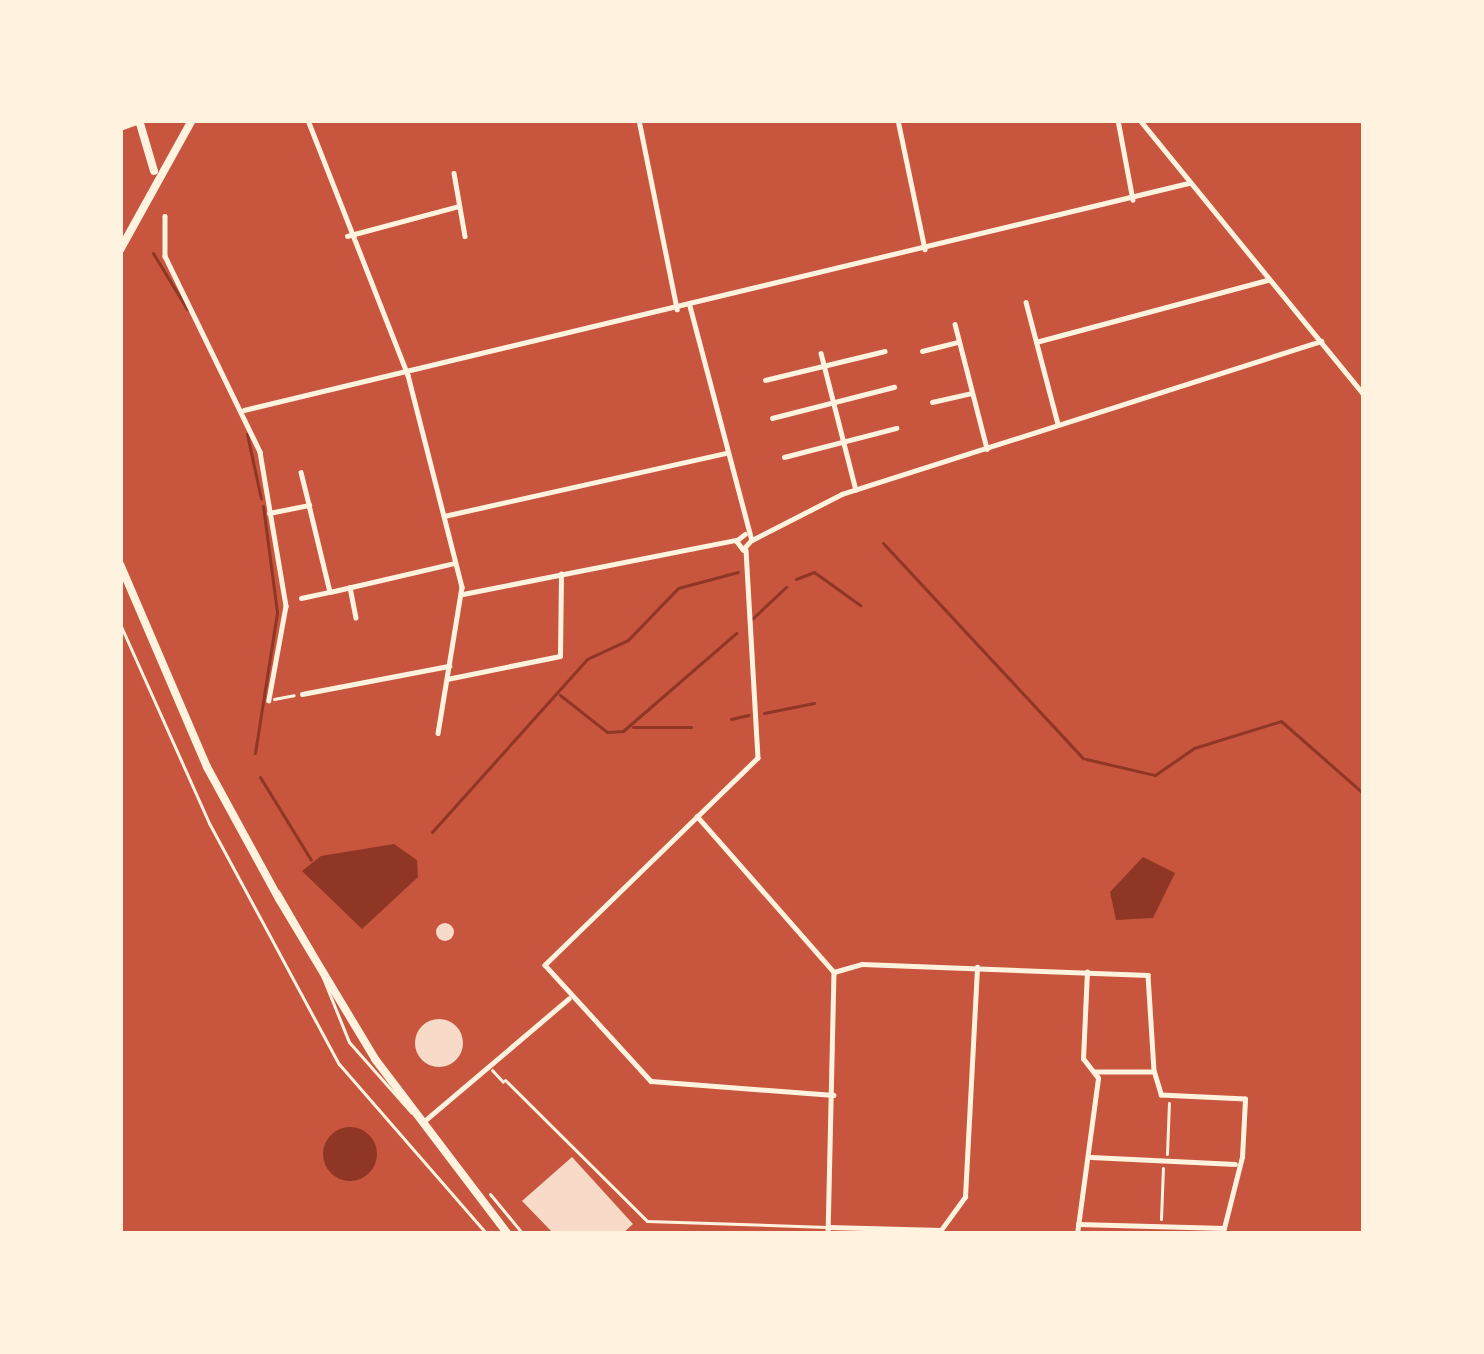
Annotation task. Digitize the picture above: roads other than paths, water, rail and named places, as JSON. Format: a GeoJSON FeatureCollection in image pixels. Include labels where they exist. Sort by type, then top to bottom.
{"type":"FeatureCollection","features":[{"type":"Feature","properties":{"kind":"main road"},"geometry":{"type":"LineString","coordinates":[[120,127],[139,120],[150,133],[154,173]]}},
{"type":"Feature","properties":{"kind":"main road"},"geometry":{"type":"LineString","coordinates":[[120,250],[173,137],[192,120]]}},
{"type":"Feature","properties":{"kind":"main road"},"geometry":{"type":"LineString","coordinates":[[150,133],[173,137]]}},
{"type":"Feature","properties":{"kind":"main road"},"geometry":{"type":"LineString","coordinates":[[120,564],[271,885],[315,961],[419,1120],[508,1234]]}},
{"type":"Feature","properties":{"kind":"street"},"geometry":{"type":"LineString","coordinates":[[308,120],[346,236],[405,367],[463,594],[438,733]]}},
{"type":"Feature","properties":{"kind":"street"},"geometry":{"type":"LineString","coordinates":[[639,120],[677,309]]}},
{"type":"Feature","properties":{"kind":"street"},"geometry":{"type":"LineString","coordinates":[[898,120],[925,249]]}},
{"type":"Feature","properties":{"kind":"street"},"geometry":{"type":"LineString","coordinates":[[1118,120],[1133,200]]}},
{"type":"Feature","properties":{"kind":"street"},"geometry":{"type":"LineString","coordinates":[[1140,120],[1364,395]]}},
{"type":"Feature","properties":{"kind":"street"},"geometry":{"type":"LineString","coordinates":[[454,173],[465,236]]}},
{"type":"Feature","properties":{"kind":"street"},"geometry":{"type":"LineString","coordinates":[[244,410],[405,367],[690,306],[1189,183]]}},
{"type":"Feature","properties":{"kind":"street"},"geometry":{"type":"LineString","coordinates":[[346,236],[459,206]]}},
{"type":"Feature","properties":{"kind":"street"},"geometry":{"type":"LineString","coordinates":[[165,216],[165,256],[244,410],[269,513],[286,606],[269,700]]}},
{"type":"Feature","properties":{"kind":"street"},"geometry":{"type":"LineString","coordinates":[[1036,341],[1268,280]]}},
{"type":"Feature","properties":{"kind":"street"},"geometry":{"type":"LineString","coordinates":[[1026,302],[1059,426]]}},
{"type":"Feature","properties":{"kind":"street"},"geometry":{"type":"LineString","coordinates":[[690,306],[746,534],[752,540]]}},
{"type":"Feature","properties":{"kind":"street"},"geometry":{"type":"LineString","coordinates":[[955,324],[987,449]]}},
{"type":"Feature","properties":{"kind":"street"},"geometry":{"type":"LineString","coordinates":[[833,1094],[662,1086],[635,1072],[547,975],[546,955],[697,816],[761,749],[746,550],[752,540],[856,490],[1321,341]]}},
{"type":"Feature","properties":{"kind":"street"},"geometry":{"type":"LineString","coordinates":[[922,351],[959,342]]}},
{"type":"Feature","properties":{"kind":"street"},"geometry":{"type":"LineString","coordinates":[[765,380],[885,350]]}},
{"type":"Feature","properties":{"kind":"street"},"geometry":{"type":"LineString","coordinates":[[821,353],[856,490]]}},
{"type":"Feature","properties":{"kind":"street"},"geometry":{"type":"LineString","coordinates":[[772,418],[894,387]]}},
{"type":"Feature","properties":{"kind":"street"},"geometry":{"type":"LineString","coordinates":[[932,402],[972,393]]}},
{"type":"Feature","properties":{"kind":"street"},"geometry":{"type":"LineString","coordinates":[[784,457],[896,428]]}},
{"type":"Feature","properties":{"kind":"street"},"geometry":{"type":"LineString","coordinates":[[444,516],[728,453]]}},
{"type":"Feature","properties":{"kind":"street"},"geometry":{"type":"LineString","coordinates":[[301,472],[330,592]]}},
{"type":"Feature","properties":{"kind":"street"},"geometry":{"type":"LineString","coordinates":[[269,513],[309,505]]}},
{"type":"Feature","properties":{"kind":"street"},"geometry":{"type":"LineString","coordinates":[[463,594],[736,540],[746,534]]}},
{"type":"Feature","properties":{"kind":"street"},"geometry":{"type":"LineString","coordinates":[[736,540],[746,550]]}},
{"type":"Feature","properties":{"kind":"street"},"geometry":{"type":"LineString","coordinates":[[301,598],[456,562]]}},
{"type":"Feature","properties":{"kind":"street"},"geometry":{"type":"LineString","coordinates":[[446,679],[560,656],[561,574]]}},
{"type":"Feature","properties":{"kind":"street"},"geometry":{"type":"LineString","coordinates":[[350,587],[356,617]]}},
{"type":"Feature","properties":{"kind":"street"},"geometry":{"type":"LineString","coordinates":[[302,694],[448,667]]}},
{"type":"Feature","properties":{"kind":"street"},"geometry":{"type":"LineString","coordinates":[[697,816],[833,972],[828,1230],[941,1230],[965,1197],[977,968]]}},
{"type":"Feature","properties":{"kind":"street"},"geometry":{"type":"LineString","coordinates":[[833,972],[1087,971],[1135,974],[1153,981],[1154,1092],[1245,1099],[1224,1228],[1078,1224]]}},
{"type":"Feature","properties":{"kind":"street"},"geometry":{"type":"LineString","coordinates":[[1087,971],[1083,1059],[1095,1072],[1154,1072]]}},
{"type":"Feature","properties":{"kind":"street"},"geometry":{"type":"LineString","coordinates":[[419,1120],[492,1070],[569,999]]}},
{"type":"Feature","properties":{"kind":"street"},"geometry":{"type":"LineString","coordinates":[[1077,1234],[1095,1072]]}},
{"type":"Feature","properties":{"kind":"street"},"geometry":{"type":"LineString","coordinates":[[1088,1157],[1235,1164]]}},
{"type":"Feature","properties":{"kind":"lane"},"geometry":{"type":"LineString","coordinates":[[492,1070],[646,1221],[828,1230]]}},
{"type":"Feature","properties":{"kind":"waterway"},"geometry":{"type":"LineString","coordinates":[[153,253],[187,309]]}},
{"type":"Feature","properties":{"kind":"waterway"},"geometry":{"type":"LineString","coordinates":[[247,434],[261,499]]}},
{"type":"Feature","properties":{"kind":"waterway"},"geometry":{"type":"LineString","coordinates":[[255,753],[277,612],[263,506]]}},
{"type":"Feature","properties":{"kind":"waterway"},"geometry":{"type":"LineString","coordinates":[[883,543],[1083,758]]}},
{"type":"Feature","properties":{"kind":"waterway"},"geometry":{"type":"LineString","coordinates":[[432,832],[587,659],[628,640],[678,588],[738,572]]}},
{"type":"Feature","properties":{"kind":"waterway"},"geometry":{"type":"LineString","coordinates":[[796,579],[814,572],[860,605]]}},
{"type":"Feature","properties":{"kind":"waterway"},"geometry":{"type":"LineString","coordinates":[[752,619],[786,587]]}},
{"type":"Feature","properties":{"kind":"waterway"},"geometry":{"type":"LineString","coordinates":[[560,695],[607,732],[623,731],[736,633]]}},
{"type":"Feature","properties":{"kind":"waterway"},"geometry":{"type":"LineString","coordinates":[[764,713],[814,703]]}},
{"type":"Feature","properties":{"kind":"waterway"},"geometry":{"type":"LineString","coordinates":[[731,719],[749,715]]}},
{"type":"Feature","properties":{"kind":"waterway"},"geometry":{"type":"LineString","coordinates":[[1086,759],[1155,775],[1194,748],[1281,721],[1364,794]]}},
{"type":"Feature","properties":{"kind":"waterway"},"geometry":{"type":"LineString","coordinates":[[633,727],[691,727]]}},
{"type":"Feature","properties":{"kind":"waterway"},"geometry":{"type":"LineString","coordinates":[[260,777],[311,860]]}}]}
